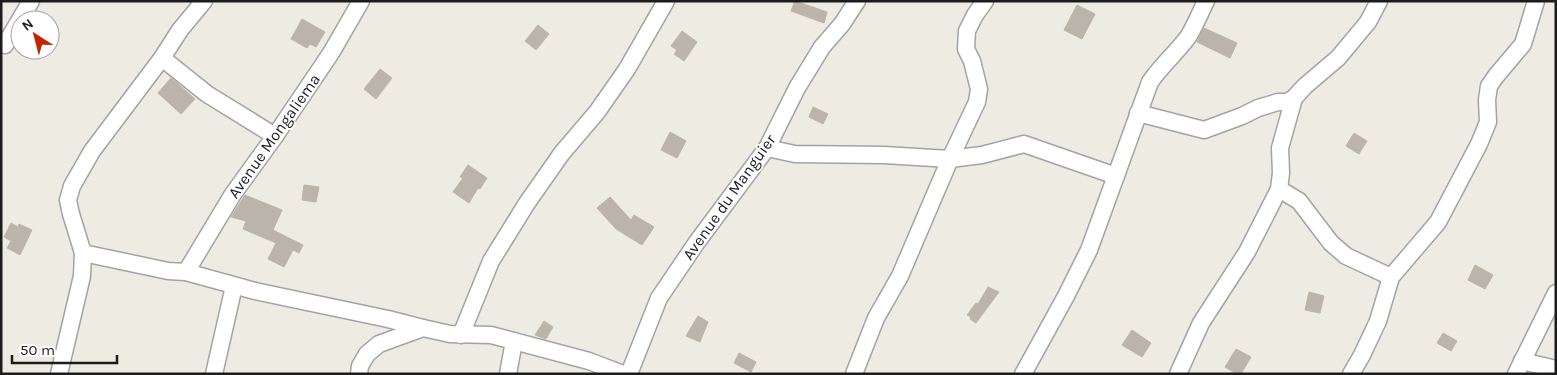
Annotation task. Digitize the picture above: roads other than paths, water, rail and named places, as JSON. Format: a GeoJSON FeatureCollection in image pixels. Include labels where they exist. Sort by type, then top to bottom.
{"type":"FeatureCollection","features":[{"type":"Feature","properties":{"kind":"street"},"geometry":{"type":"LineString","coordinates":[[5,44],[32,1]]}},
{"type":"Feature","properties":{"kind":"street"},"geometry":{"type":"LineString","coordinates":[[59,374],[82,276],[83,253],[68,200],[72,186],[92,151],[162,58],[180,30],[204,1]]}},
{"type":"Feature","properties":{"kind":"street","name":"Avenue Mongaliema"},"geometry":{"type":"LineString","coordinates":[[186,272],[233,194],[331,53],[361,1]]}},
{"type":"Feature","properties":{"kind":"street"},"geometry":{"type":"LineString","coordinates":[[461,335],[491,261],[527,203],[562,153],[597,112],[627,68],[666,1]]}},
{"type":"Feature","properties":{"kind":"street","name":"Avenue du Manguier"},"geometry":{"type":"LineString","coordinates":[[629,374],[659,298],[697,242],[767,148],[797,88],[822,47],[842,24],[857,1]]}},
{"type":"Feature","properties":{"kind":"street"},"geometry":{"type":"LineString","coordinates":[[854,374],[876,318],[900,276],[950,158],[977,102],[979,89],[977,77],[966,49],[967,31],[985,1]]}},
{"type":"Feature","properties":{"kind":"street"},"geometry":{"type":"LineString","coordinates":[[1023,374],[1089,250],[1150,82],[1159,68],[1171,58],[1189,35],[1206,1]]}},
{"type":"Feature","properties":{"kind":"street"},"geometry":{"type":"LineString","coordinates":[[1138,113],[1204,130],[1258,108],[1278,102],[1287,102],[1294,98],[1304,86],[1338,58],[1368,22],[1379,1]]}},
{"type":"Feature","properties":{"kind":"street"},"geometry":{"type":"LineString","coordinates":[[1351,374],[1378,321],[1391,277],[1438,222],[1479,144],[1488,122],[1487,100],[1489,86],[1523,44],[1536,1]]}},
{"type":"Feature","properties":{"kind":"street"},"geometry":{"type":"LineString","coordinates":[[162,58],[207,94],[275,136]]}},
{"type":"Feature","properties":{"kind":"street"},"geometry":{"type":"LineString","coordinates":[[1178,374],[1201,323],[1247,252],[1279,189],[1281,173],[1280,148],[1294,98]]}},
{"type":"Feature","properties":{"kind":"street"},"geometry":{"type":"LineString","coordinates":[[767,148],[795,154],[884,154],[950,158],[982,155],[1024,144],[1116,176]]}},
{"type":"Feature","properties":{"kind":"street"},"geometry":{"type":"LineString","coordinates":[[1279,189],[1299,201],[1331,243],[1346,256],[1391,277]]}},
{"type":"Feature","properties":{"kind":"street"},"geometry":{"type":"LineString","coordinates":[[83,253],[168,271],[186,272],[234,286],[388,319],[439,332],[461,335],[482,334],[514,340],[589,361],[623,374]]}},
{"type":"Feature","properties":{"kind":"street"},"geometry":{"type":"LineString","coordinates":[[214,374],[234,286]]}},
{"type":"Feature","properties":{"kind":"street"},"geometry":{"type":"LineString","coordinates":[[1556,293],[1519,367],[1556,369]]}},
{"type":"Feature","properties":{"kind":"street"},"geometry":{"type":"LineString","coordinates":[[359,374],[360,366],[367,354],[379,344],[423,328]]}},
{"type":"Feature","properties":{"kind":"street"},"geometry":{"type":"LineString","coordinates":[[508,374],[514,340]]}}]}
